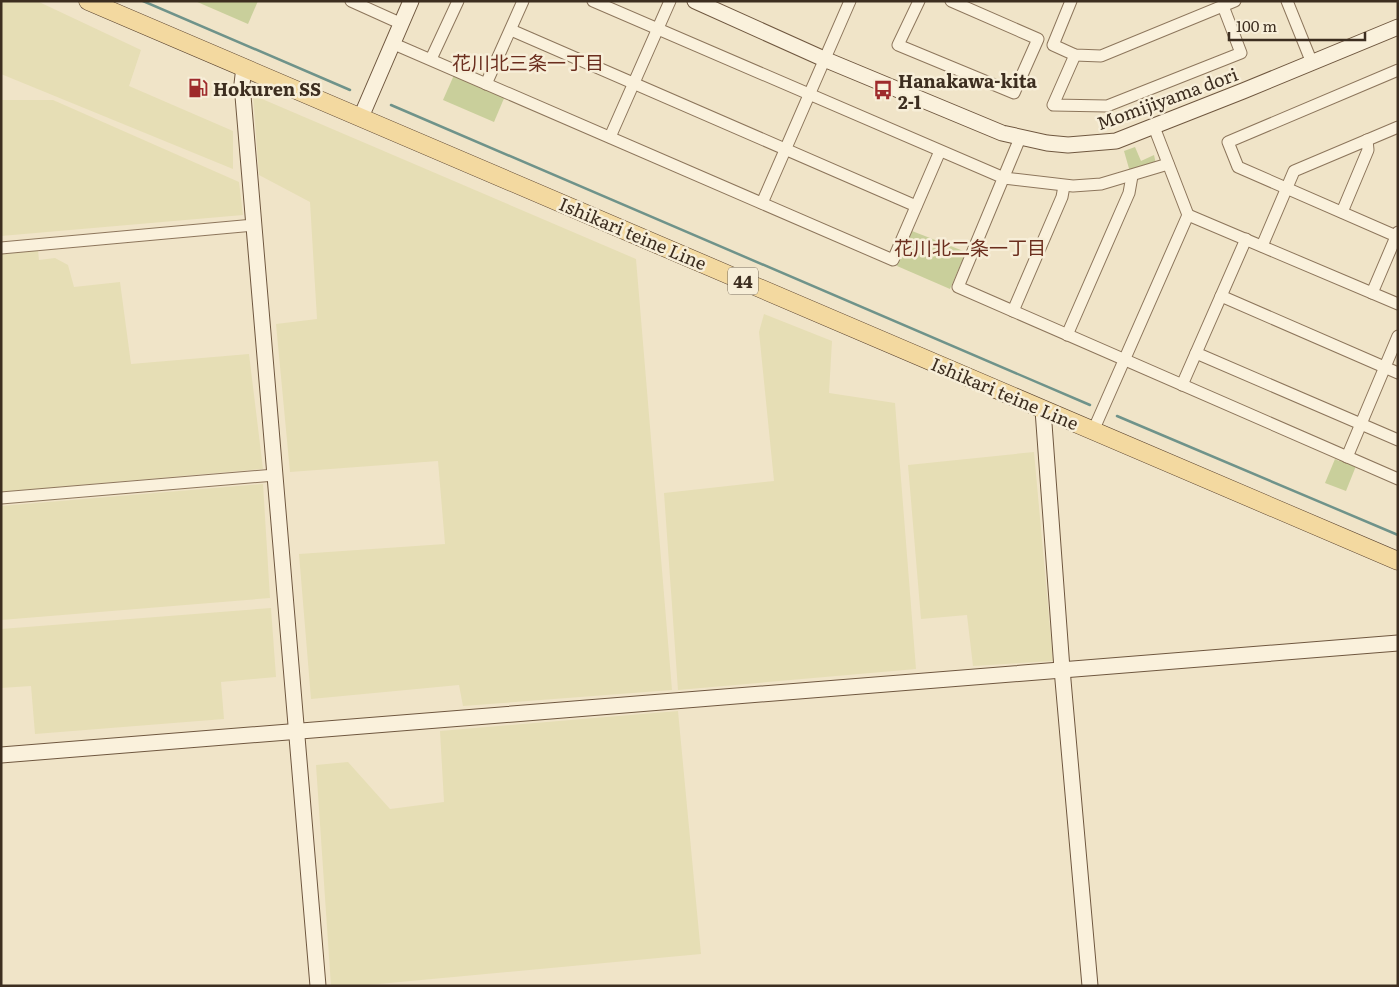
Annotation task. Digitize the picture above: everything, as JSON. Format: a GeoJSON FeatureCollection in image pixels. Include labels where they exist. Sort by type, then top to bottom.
{"type":"FeatureCollection","features":[{"type":"Feature","properties":{"kind":"main road","name":"Ishikari teine Line"},"geometry":{"type":"LineString","coordinates":[[88,1],[1043,410],[1097,423],[1398,561]]}},
{"type":"Feature","properties":{"kind":"street"},"geometry":{"type":"LineString","coordinates":[[350,1],[402,24]]}},
{"type":"Feature","properties":{"kind":"street"},"geometry":{"type":"LineString","coordinates":[[362,117],[411,1]]}},
{"type":"Feature","properties":{"kind":"street"},"geometry":{"type":"LineString","coordinates":[[431,59],[458,1]]}},
{"type":"Feature","properties":{"kind":"street"},"geometry":{"type":"LineString","coordinates":[[486,84],[522,1]]}},
{"type":"Feature","properties":{"kind":"street"},"geometry":{"type":"LineString","coordinates":[[593,1],[1004,178],[1064,186],[1101,184],[1168,164]]}},
{"type":"Feature","properties":{"kind":"street"},"geometry":{"type":"LineString","coordinates":[[610,137],[656,28],[670,1]]}},
{"type":"Feature","properties":{"kind":"street","name":"Momijiyama dori"},"geometry":{"type":"LineString","coordinates":[[695,1],[824,59],[979,124],[1020,138],[1047,143],[1089,145],[1116,140],[1154,127],[1398,27]]}},
{"type":"Feature","properties":{"kind":"street"},"geometry":{"type":"LineString","coordinates":[[762,203],[850,1]]}},
{"type":"Feature","properties":{"kind":"street"},"geometry":{"type":"LineString","coordinates":[[919,1],[898,45],[1014,93],[1038,39],[950,1]]}},
{"type":"Feature","properties":{"kind":"street"},"geometry":{"type":"LineString","coordinates":[[1070,1],[1053,45],[1075,55],[1101,56],[1235,1]]}},
{"type":"Feature","properties":{"kind":"street"},"geometry":{"type":"LineString","coordinates":[[1287,1],[1312,63]]}},
{"type":"Feature","properties":{"kind":"street"},"geometry":{"type":"LineString","coordinates":[[1075,55],[1053,105],[1107,106],[1241,53],[1223,6]]}},
{"type":"Feature","properties":{"kind":"street"},"geometry":{"type":"LineString","coordinates":[[511,30],[916,206]]}},
{"type":"Feature","properties":{"kind":"street"},"geometry":{"type":"LineString","coordinates":[[394,44],[893,260],[940,151]]}},
{"type":"Feature","properties":{"kind":"street"},"geometry":{"type":"LineString","coordinates":[[244,67],[242,84],[318,986]]}},
{"type":"Feature","properties":{"kind":"street"},"geometry":{"type":"LineString","coordinates":[[1372,293],[1397,234],[1238,167],[1228,142],[1398,70]]}},
{"type":"Feature","properties":{"kind":"street"},"geometry":{"type":"LineString","coordinates":[[1097,423],[1188,215],[1154,127]]}},
{"type":"Feature","properties":{"kind":"street"},"geometry":{"type":"LineString","coordinates":[[1262,246],[1294,171],[1398,127]]}},
{"type":"Feature","properties":{"kind":"street"},"geometry":{"type":"LineString","coordinates":[[1020,138],[958,287],[1398,479]]}},
{"type":"Feature","properties":{"kind":"street"},"geometry":{"type":"LineString","coordinates":[[1342,212],[1368,150],[1367,140]]}},
{"type":"Feature","properties":{"kind":"street"},"geometry":{"type":"LineString","coordinates":[[1067,335],[1129,193],[1132,176]]}},
{"type":"Feature","properties":{"kind":"street"},"geometry":{"type":"LineString","coordinates":[[1013,311],[1062,197],[1064,186]]}},
{"type":"Feature","properties":{"kind":"street"},"geometry":{"type":"LineString","coordinates":[[1188,215],[1398,304]]}},
{"type":"Feature","properties":{"kind":"street"},"geometry":{"type":"LineString","coordinates":[[1,248],[254,224]]}},
{"type":"Feature","properties":{"kind":"street"},"geometry":{"type":"LineString","coordinates":[[1182,385],[1246,239]]}},
{"type":"Feature","properties":{"kind":"street"},"geometry":{"type":"LineString","coordinates":[[1221,296],[1398,372]]}},
{"type":"Feature","properties":{"kind":"street"},"geometry":{"type":"LineString","coordinates":[[1347,457],[1398,336]]}},
{"type":"Feature","properties":{"kind":"street"},"geometry":{"type":"LineString","coordinates":[[1196,353],[1398,440]]}},
{"type":"Feature","properties":{"kind":"street"},"geometry":{"type":"LineString","coordinates":[[1043,410],[1062,669],[1090,986]]}},
{"type":"Feature","properties":{"kind":"street"},"geometry":{"type":"LineString","coordinates":[[1,498],[276,475]]}},
{"type":"Feature","properties":{"kind":"street"},"geometry":{"type":"LineString","coordinates":[[1,755],[1398,643]]}},
{"type":"Feature","properties":{"kind":"shaded area"},"geometry":{"type":"Polygon","coordinates":[[[1,1],[37,1],[141,50],[129,86],[233,131],[233,169],[1,74],[1,1]]]}},
{"type":"Feature","properties":{"kind":"shaded area"},"geometry":{"type":"Polygon","coordinates":[[[253,95],[636,259],[672,690],[463,706],[459,685],[311,699],[299,554],[445,544],[438,461],[290,472],[276,324],[317,319],[310,202],[259,175],[253,95]]]}},
{"type":"Feature","properties":{"kind":"shaded area"},"geometry":{"type":"Polygon","coordinates":[[[1,100],[53,100],[239,182],[243,215],[1,236],[1,100]]]}},
{"type":"Feature","properties":{"kind":"shaded area"},"geometry":{"type":"Polygon","coordinates":[[[38,250],[39,260],[55,258],[68,265],[74,287],[120,282],[131,364],[249,354],[263,469],[1,492],[1,254],[38,250]]]}},
{"type":"Feature","properties":{"kind":"shaded area"},"geometry":{"type":"Polygon","coordinates":[[[764,314],[832,341],[829,393],[895,403],[916,669],[678,690],[664,493],[774,481],[759,332],[764,314]]]}},
{"type":"Feature","properties":{"kind":"shaded area"},"geometry":{"type":"Polygon","coordinates":[[[1034,452],[1053,661],[973,666],[967,615],[921,619],[908,465],[1034,452]]]}},
{"type":"Feature","properties":{"kind":"shaded area"},"geometry":{"type":"Polygon","coordinates":[[[263,484],[270,598],[1,620],[1,506],[263,484]]]}},
{"type":"Feature","properties":{"kind":"shaded area"},"geometry":{"type":"Polygon","coordinates":[[[271,608],[276,677],[221,682],[224,719],[35,734],[31,686],[1,688],[1,629],[271,608]]]}},
{"type":"Feature","properties":{"kind":"shaded area"},"geometry":{"type":"Polygon","coordinates":[[[678,711],[701,954],[357,986],[331,986],[316,765],[348,762],[390,809],[444,802],[440,731],[678,711]]]}},
{"type":"Feature","properties":{"kind":"green space"},"geometry":{"type":"Polygon","coordinates":[[[195,1],[258,1],[248,24],[195,1]]]}},
{"type":"Feature","properties":{"kind":"green space"},"geometry":{"type":"Polygon","coordinates":[[[454,75],[505,96],[494,122],[443,100],[454,75]]]}},
{"type":"Feature","properties":{"kind":"green space"},"geometry":{"type":"Polygon","coordinates":[[[1135,147],[1141,161],[1154,155],[1156,164],[1130,172],[1124,151],[1135,147]]]}},
{"type":"Feature","properties":{"kind":"green space"},"geometry":{"type":"Polygon","coordinates":[[[912,231],[966,252],[950,289],[897,266],[912,231]]]}},
{"type":"Feature","properties":{"kind":"green space"},"geometry":{"type":"Polygon","coordinates":[[[1335,459],[1339,461],[1340,459],[1356,466],[1346,491],[1325,483],[1335,459]]]}},
{"type":"Feature","properties":{"kind":"waterway"},"geometry":{"type":"LineString","coordinates":[[143,1],[350,90]]}},
{"type":"Feature","properties":{"kind":"waterway"},"geometry":{"type":"LineString","coordinates":[[391,105],[1090,405]]}},
{"type":"Feature","properties":{"kind":"waterway"},"geometry":{"type":"LineString","coordinates":[[1117,416],[1398,535]]}},
{"type":"Feature","properties":{"kind":"place","name":"Hokuren SS"},"geometry":{"type":"Point","coordinates":[198,88]}},
{"type":"Feature","properties":{"kind":"place","name":"Hanakawa-kita 2-1"},"geometry":{"type":"Point","coordinates":[883,90]}},
{"type":"Feature","properties":{"kind":"district","name":"花川北三条一丁目"},"geometry":{"type":"Point","coordinates":[528,62]}},
{"type":"Feature","properties":{"kind":"district","name":"花川北二条一丁目"},"geometry":{"type":"Point","coordinates":[970,247]}}]}
